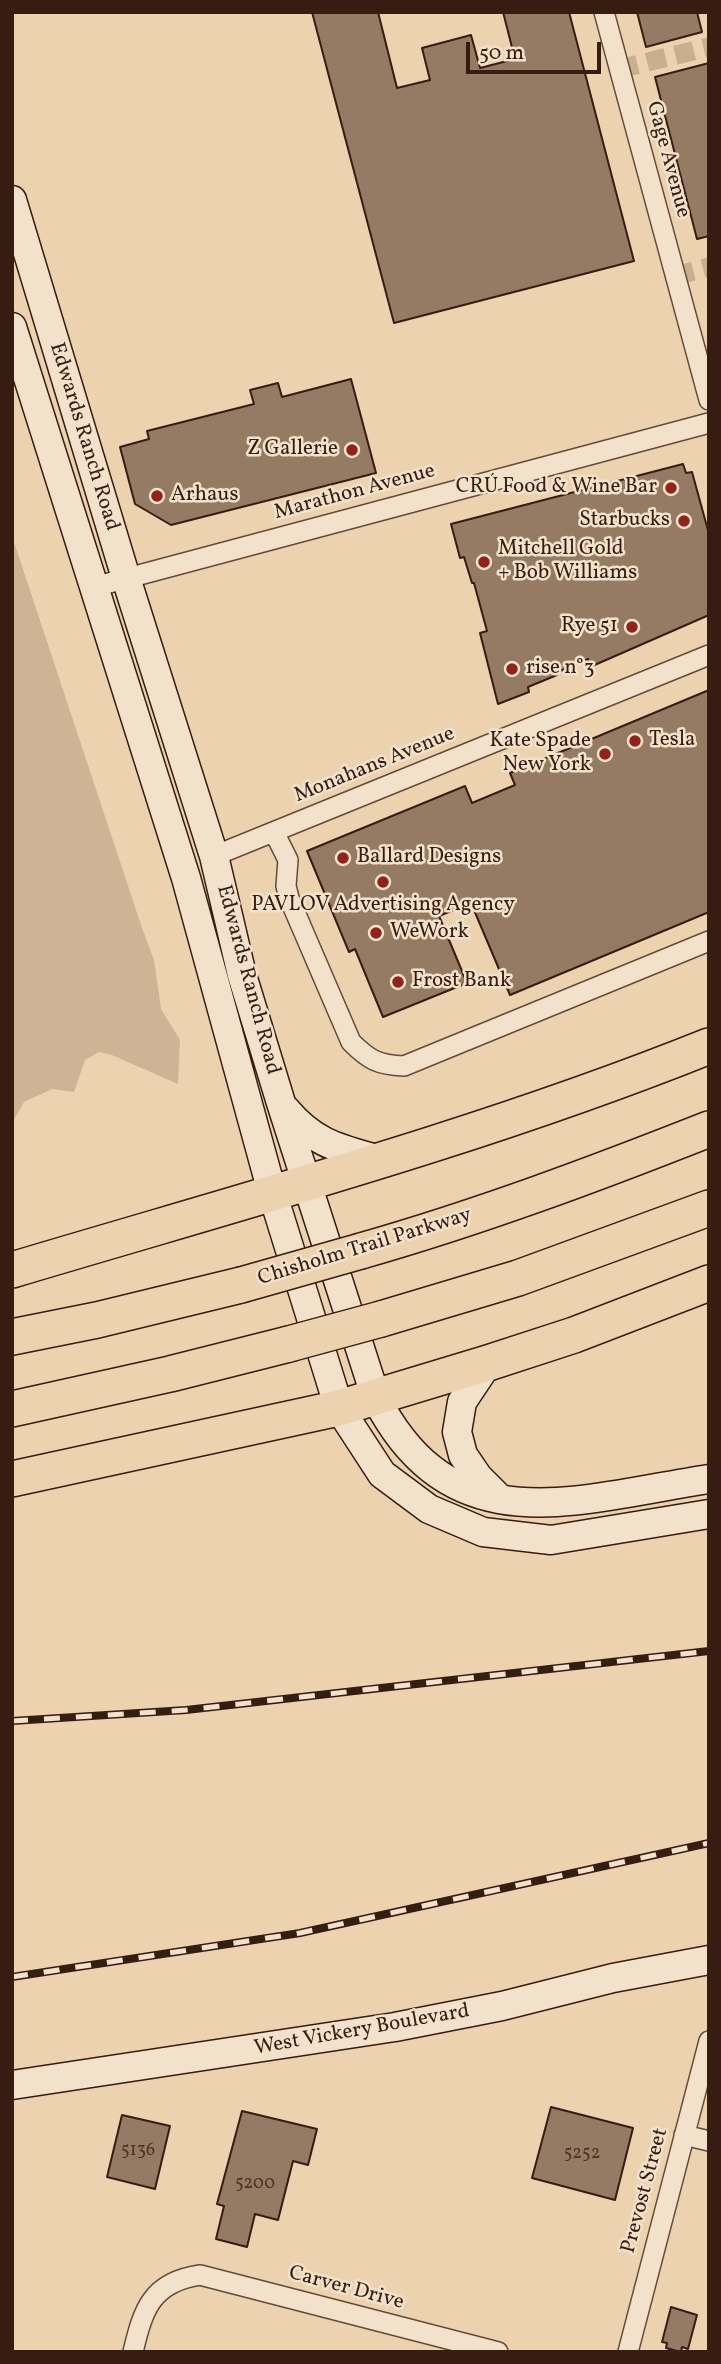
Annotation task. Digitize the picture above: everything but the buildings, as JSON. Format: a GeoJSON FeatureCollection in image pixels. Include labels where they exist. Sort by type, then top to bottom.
{"type":"FeatureCollection","features":[{"type":"Feature","properties":{"kind":"highway"},"geometry":{"type":"LineString","coordinates":[[12,1270],[383,1161],[575,1097],[709,1046]]}},
{"type":"Feature","properties":{"kind":"highway","name":"Chisholm Trail Parkway"},"geometry":{"type":"LineString","coordinates":[[12,1337],[97,1320],[241,1285],[450,1225],[709,1129]]}},
{"type":"Feature","properties":{"kind":"highway"},"geometry":{"type":"LineString","coordinates":[[12,1409],[144,1380],[381,1319],[518,1278],[709,1208]]}},
{"type":"Feature","properties":{"kind":"highway"},"geometry":{"type":"LineString","coordinates":[[12,1479],[376,1398],[587,1330],[709,1283]]}},
{"type":"Feature","properties":{"kind":"street","name":"Gage Avenue"},"geometry":{"type":"LineString","coordinates":[[604,12],[709,400]]}},
{"type":"Feature","properties":{"kind":"street","name":"Edwards Ranch Road"},"geometry":{"type":"LineString","coordinates":[[12,200],[125,578],[214,856],[242,975],[281,1103],[376,1398],[389,1422],[411,1450],[436,1473],[471,1492],[519,1503],[566,1503],[709,1479]]}},
{"type":"Feature","properties":{"kind":"street","name":"Edwards Ranch Road"},"geometry":{"type":"LineString","coordinates":[[12,327],[186,878],[272,1192],[339,1408],[382,1474],[429,1509],[483,1532],[551,1540],[709,1514]]}},
{"type":"Feature","properties":{"kind":"street","name":"Marathon Avenue"},"geometry":{"type":"LineString","coordinates":[[94,587],[709,423]]}},
{"type":"Feature","properties":{"kind":"street","name":"Monahans Avenue"},"geometry":{"type":"LineString","coordinates":[[214,856],[709,655]]}},
{"type":"Feature","properties":{"kind":"street"},"geometry":{"type":"LineString","coordinates":[[155,776],[192,848],[195,852],[214,856]]}},
{"type":"Feature","properties":{"kind":"street"},"geometry":{"type":"LineString","coordinates":[[274,832],[288,860],[286,886],[289,898],[351,1042],[368,1059],[387,1066],[404,1066],[709,941]]}},
{"type":"Feature","properties":{"kind":"street"},"geometry":{"type":"LineString","coordinates":[[186,878],[195,880],[201,888],[215,929],[242,975]]}},
{"type":"Feature","properties":{"kind":"street"},"geometry":{"type":"LineString","coordinates":[[281,1103],[305,1130],[319,1140],[383,1161]]}},
{"type":"Feature","properties":{"kind":"street"},"geometry":{"type":"LineString","coordinates":[[488,1363],[461,1402],[457,1432],[463,1455],[478,1477],[500,1499]]}},
{"type":"Feature","properties":{"kind":"street","name":"West Vickery Boulevard"},"geometry":{"type":"LineString","coordinates":[[12,2084],[395,2027],[502,2006],[613,1978],[709,1960]]}},
{"type":"Feature","properties":{"kind":"street","name":"Prevost Street"},"geometry":{"type":"LineString","coordinates":[[628,2352],[709,2041]]}},
{"type":"Feature","properties":{"kind":"street"},"geometry":{"type":"LineString","coordinates":[[684,2135],[709,2141]]}},
{"type":"Feature","properties":{"kind":"street","name":"Carver Drive"},"geometry":{"type":"LineString","coordinates":[[132,2352],[150,2302],[163,2287],[181,2278],[200,2275],[498,2352]]}},
{"type":"Feature","properties":{"kind":"shaded area"},"geometry":{"type":"Polygon","coordinates":[[[12,536],[154,960],[161,1009],[180,1040],[178,1084],[112,1055],[99,1052],[85,1060],[74,1092],[52,1089],[24,1102],[12,1123],[12,536]]]}},
{"type":"Feature","properties":{"kind":"tunnel"},"geometry":{"type":"LineString","coordinates":[[619,69],[709,47]]}},
{"type":"Feature","properties":{"kind":"tunnel"},"geometry":{"type":"LineString","coordinates":[[675,276],[709,267]]}},
{"type":"Feature","properties":{"kind":"railway"},"geometry":{"type":"LineString","coordinates":[[12,1721],[186,1710],[709,1651]]}},
{"type":"Feature","properties":{"kind":"railway"},"geometry":{"type":"LineString","coordinates":[[12,1977],[300,1933],[709,1843]]}},
{"type":"Feature","properties":{"kind":"place","name":"Z Gallerie"},"geometry":{"type":"Point","coordinates":[352,450]}},
{"type":"Feature","properties":{"kind":"place","name":"CRÚ Food & Wine Bar"},"geometry":{"type":"Point","coordinates":[671,488]}},
{"type":"Feature","properties":{"kind":"place","name":"Arhaus"},"geometry":{"type":"Point","coordinates":[157,496]}},
{"type":"Feature","properties":{"kind":"place","name":"Starbucks"},"geometry":{"type":"Point","coordinates":[684,521]}},
{"type":"Feature","properties":{"kind":"place","name":"Mitchell Gold + Bob Williams"},"geometry":{"type":"Point","coordinates":[484,562]}},
{"type":"Feature","properties":{"kind":"place","name":"Rye 51"},"geometry":{"type":"Point","coordinates":[632,627]}},
{"type":"Feature","properties":{"kind":"place","name":"rise n°3"},"geometry":{"type":"Point","coordinates":[512,669]}},
{"type":"Feature","properties":{"kind":"place","name":"Tesla"},"geometry":{"type":"Point","coordinates":[635,741]}},
{"type":"Feature","properties":{"kind":"place","name":"Kate Spade New York"},"geometry":{"type":"Point","coordinates":[605,754]}},
{"type":"Feature","properties":{"kind":"place","name":"Ballard Designs"},"geometry":{"type":"Point","coordinates":[343,858]}},
{"type":"Feature","properties":{"kind":"place","name":"PAVLOV Advertising Agency"},"geometry":{"type":"Point","coordinates":[383,882]}},
{"type":"Feature","properties":{"kind":"place","name":"WeWork"},"geometry":{"type":"Point","coordinates":[376,933]}},
{"type":"Feature","properties":{"kind":"place","name":"Frost Bank"},"geometry":{"type":"Point","coordinates":[398,982]}}]}
